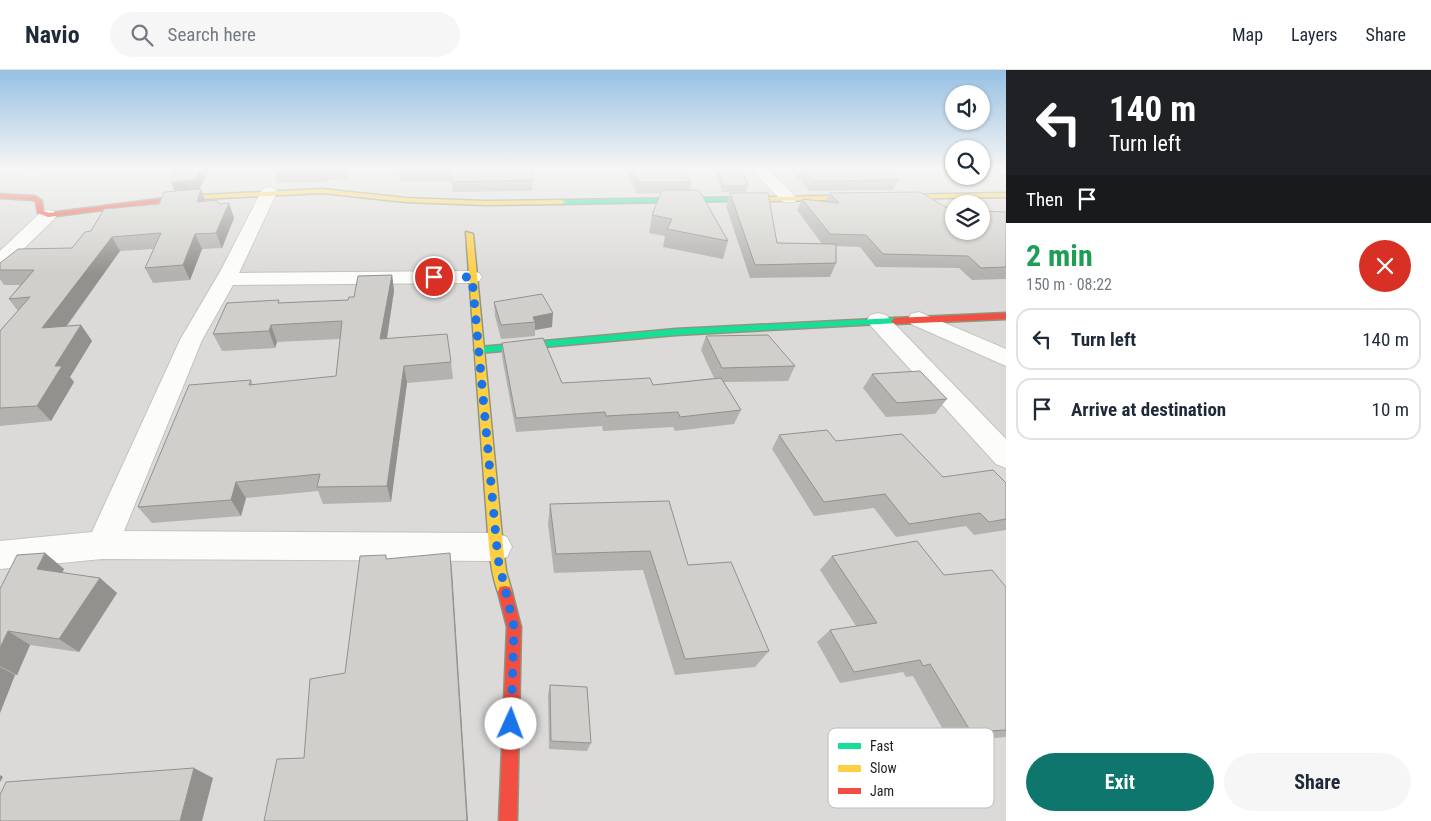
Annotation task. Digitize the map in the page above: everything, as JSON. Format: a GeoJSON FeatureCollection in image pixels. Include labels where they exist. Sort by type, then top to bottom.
{"type":"FeatureCollection","features":[{"type":"Feature","properties":{"kind":"street"},"geometry":{"type":"LineString","coordinates":[[39,203],[40,212],[48,215],[144,203]]}},
{"type":"Feature","properties":{"kind":"street"},"geometry":{"type":"LineString","coordinates":[[102,545],[191,340],[226,279],[264,203]]}},
{"type":"Feature","properties":{"kind":"street"},"geometry":{"type":"LineString","coordinates":[[0,261],[48,215]]}},
{"type":"Feature","properties":{"kind":"street"},"geometry":{"type":"LineString","coordinates":[[469,234],[496,547],[499,571],[514,627],[508,821]]}},
{"type":"Feature","properties":{"kind":"street"},"geometry":{"type":"LineString","coordinates":[[226,279],[472,277]]}},
{"type":"Feature","properties":{"kind":"street"},"geometry":{"type":"LineString","coordinates":[[478,350],[580,338],[878,320],[1006,316]]}},
{"type":"Feature","properties":{"kind":"street"},"geometry":{"type":"LineString","coordinates":[[918,319],[1006,358]]}},
{"type":"Feature","properties":{"kind":"street"},"geometry":{"type":"LineString","coordinates":[[878,320],[1006,457]]}},
{"type":"Feature","properties":{"kind":"street"},"geometry":{"type":"LineString","coordinates":[[0,555],[102,545],[496,547]]}},
{"type":"Feature","properties":{"kind":"shaded area"},"geometry":{"type":"Polygon","coordinates":[[[0,203],[945,203],[945,240],[990,240],[990,203],[1006,203],[1006,821],[0,821],[0,203]]]}},
{"type":"Feature","properties":{"kind":"building"},"geometry":{"type":"Polygon","coordinates":[[[229,203],[216,233],[195,234],[183,265],[145,268],[161,233],[112,237],[42,328],[81,325],[55,366],[62,366],[37,406],[0,408],[0,331],[30,297],[9,299],[34,270],[0,270],[0,263],[18,249],[72,248],[85,232],[91,231],[104,209],[159,204],[229,203]]]}},
{"type":"Feature","properties":{"kind":"building"},"geometry":{"type":"Polygon","coordinates":[[[657,203],[706,203],[728,241],[667,229],[672,219],[652,215],[657,203]]]}},
{"type":"Feature","properties":{"kind":"building"},"geometry":{"type":"Polygon","coordinates":[[[733,203],[770,203],[777,243],[836,244],[836,263],[755,265],[733,203]]]}},
{"type":"Feature","properties":{"kind":"building"},"geometry":{"type":"Polygon","coordinates":[[[805,203],[939,203],[945,207],[945,240],[990,240],[990,211],[1006,212],[1006,267],[981,268],[968,256],[883,254],[866,235],[830,234],[805,203]]]}},
{"type":"Feature","properties":{"kind":"building"},"geometry":{"type":"Polygon","coordinates":[[[392,275],[380,339],[447,334],[451,362],[404,366],[387,486],[317,487],[320,474],[236,482],[231,500],[138,507],[189,385],[251,380],[249,385],[336,376],[342,321],[271,325],[269,331],[213,334],[227,303],[279,300],[278,303],[348,300],[349,297],[354,297],[358,276],[392,275]]]}},
{"type":"Feature","properties":{"kind":"building"},"geometry":{"type":"Polygon","coordinates":[[[542,294],[553,313],[533,317],[535,322],[501,325],[494,302],[542,294]]]}},
{"type":"Feature","properties":{"kind":"building"},"geometry":{"type":"Polygon","coordinates":[[[768,335],[795,366],[722,368],[706,336],[768,335]]]}},
{"type":"Feature","properties":{"kind":"building"},"geometry":{"type":"Polygon","coordinates":[[[543,338],[562,383],[650,378],[653,385],[721,378],[741,410],[680,417],[678,412],[606,416],[605,412],[516,418],[502,343],[543,338]]]}},
{"type":"Feature","properties":{"kind":"building"},"geometry":{"type":"Polygon","coordinates":[[[920,371],[947,399],[897,403],[872,374],[920,371]]]}},
{"type":"Feature","properties":{"kind":"building"},"geometry":{"type":"Polygon","coordinates":[[[827,430],[836,441],[902,434],[943,477],[993,470],[1006,483],[1006,519],[989,522],[980,513],[909,524],[885,494],[824,502],[779,435],[827,430]]]}},
{"type":"Feature","properties":{"kind":"building"},"geometry":{"type":"Polygon","coordinates":[[[669,501],[688,565],[731,562],[769,651],[685,659],[650,551],[556,554],[550,504],[669,501]]]}},
{"type":"Feature","properties":{"kind":"building"},"geometry":{"type":"Polygon","coordinates":[[[917,541],[944,575],[992,570],[1006,587],[1006,730],[969,728],[930,664],[923,666],[920,660],[854,672],[830,630],[877,623],[832,556],[917,541]]]}},
{"type":"Feature","properties":{"kind":"building"},"geometry":{"type":"Polygon","coordinates":[[[45,553],[37,569],[100,578],[59,639],[8,631],[0,648],[0,589],[17,555],[45,553]]]}},
{"type":"Feature","properties":{"kind":"building"},"geometry":{"type":"Polygon","coordinates":[[[450,553],[467,821],[264,821],[277,759],[304,758],[310,679],[345,673],[360,556],[386,555],[386,559],[450,553]]]}},
{"type":"Feature","properties":{"kind":"building"},"geometry":{"type":"Polygon","coordinates":[[[550,685],[587,687],[591,743],[551,741],[550,685]]]}},
{"type":"Feature","properties":{"kind":"building"},"geometry":{"type":"Polygon","coordinates":[[[194,768],[180,821],[0,821],[0,795],[6,782],[194,768]]]}},
{"type":"Feature","properties":{"kind":"traffic: fast"},"geometry":{"type":"LineString","coordinates":[[479,350],[676,332],[895,321]]}},
{"type":"Feature","properties":{"kind":"traffic: slow"},"geometry":{"type":"LineString","coordinates":[[469,234],[496,547],[499,571],[505,592]]}},
{"type":"Feature","properties":{"kind":"traffic: jam"},"geometry":{"type":"LineString","coordinates":[[39,203],[40,212],[48,215],[142,203]]}},
{"type":"Feature","properties":{"kind":"traffic: jam"},"geometry":{"type":"LineString","coordinates":[[895,321],[1006,316]]}},
{"type":"Feature","properties":{"kind":"traffic: jam"},"geometry":{"type":"LineString","coordinates":[[505,592],[514,627],[508,821]]}},
{"type":"Feature","properties":{"kind":"route"},"geometry":{"type":"LineString","coordinates":[[434,277],[472,277],[499,571],[514,627],[511,724]]}}]}
